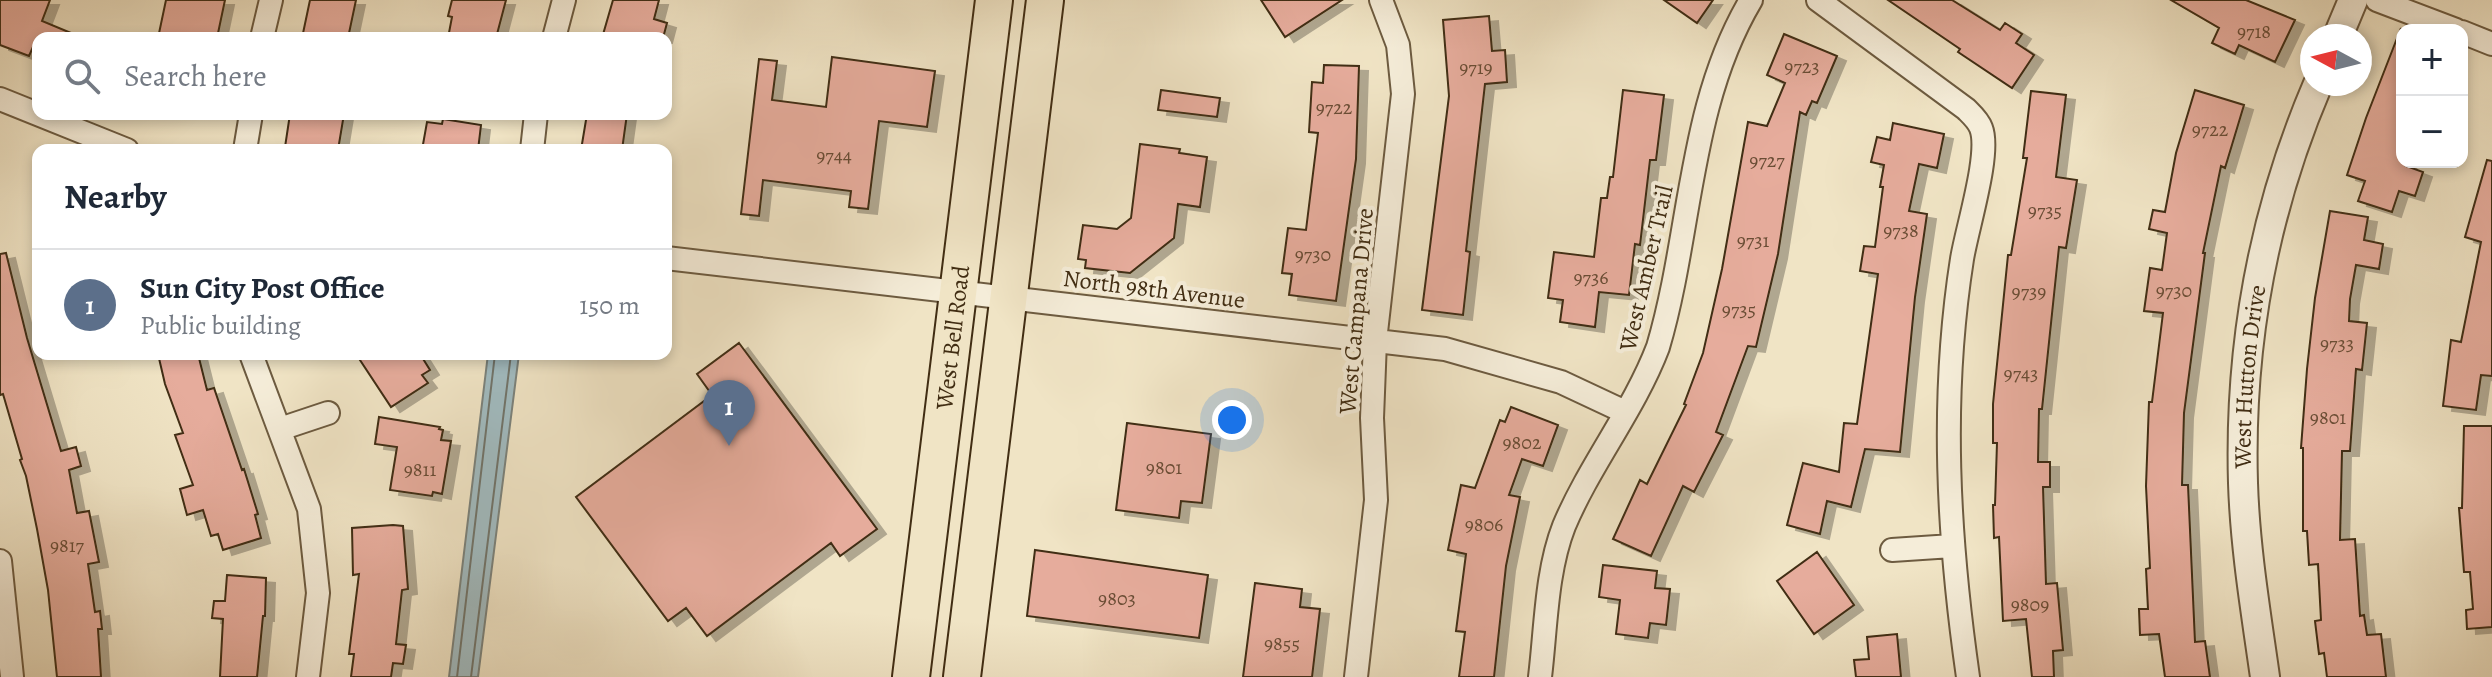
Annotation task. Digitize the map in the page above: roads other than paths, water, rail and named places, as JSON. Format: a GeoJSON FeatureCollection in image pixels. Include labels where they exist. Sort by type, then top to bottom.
{"type":"FeatureCollection","features":[{"type":"Feature","properties":{"kind":"main road","name":"West Bell Road"},"geometry":{"type":"LineString","coordinates":[[911,677],[994,0]]}},
{"type":"Feature","properties":{"kind":"main road","name":"West Bell Road"},"geometry":{"type":"LineString","coordinates":[[962,677],[1045,0]]}},
{"type":"Feature","properties":{"kind":"street"},"geometry":{"type":"LineString","coordinates":[[263,32],[271,0]]}},
{"type":"Feature","properties":{"kind":"street"},"geometry":{"type":"LineString","coordinates":[[556,32],[564,0]]}},
{"type":"Feature","properties":{"kind":"street","name":"West Campana Drive"},"geometry":{"type":"LineString","coordinates":[[1356,677],[1376,500],[1372,418],[1375,341],[1403,94],[1398,45],[1381,0]]}},
{"type":"Feature","properties":{"kind":"street","name":"West Amber Trail"},"geometry":{"type":"LineString","coordinates":[[1540,677],[1557,548],[1572,508],[1641,387],[1658,347],[1709,96],[1730,38],[1751,0]]}},
{"type":"Feature","properties":{"kind":"street"},"geometry":{"type":"LineString","coordinates":[[1818,0],[1966,109],[1982,129],[1983,155],[1962,257],[1949,379],[1948,462],[1952,546],[1968,677]]}},
{"type":"Feature","properties":{"kind":"street"},"geometry":{"type":"LineString","coordinates":[[2343,24],[2353,0]]}},
{"type":"Feature","properties":{"kind":"street"},"geometry":{"type":"LineString","coordinates":[[2377,0],[2440,24]]}},
{"type":"Feature","properties":{"kind":"street"},"geometry":{"type":"LineString","coordinates":[[2468,34],[2492,44]]}},
{"type":"Feature","properties":{"kind":"street","name":"West Hutton Drive"},"geometry":{"type":"LineString","coordinates":[[2265,677],[2246,525],[2242,444],[2246,364],[2257,285],[2275,207],[2313,96]]}},
{"type":"Feature","properties":{"kind":"street"},"geometry":{"type":"LineString","coordinates":[[0,99],[32,112]]}},
{"type":"Feature","properties":{"kind":"street"},"geometry":{"type":"LineString","coordinates":[[52,120],[112,144]]}},
{"type":"Feature","properties":{"kind":"street"},"geometry":{"type":"LineString","coordinates":[[246,144],[250,120]]}},
{"type":"Feature","properties":{"kind":"street"},"geometry":{"type":"LineString","coordinates":[[533,144],[535,120]]}},
{"type":"Feature","properties":{"kind":"street","name":"North 98th Avenue"},"geometry":{"type":"LineString","coordinates":[[672,259],[1445,349],[1561,382],[1625,412]]}},
{"type":"Feature","properties":{"kind":"street"},"geometry":{"type":"LineString","coordinates":[[253,360],[309,509],[318,593],[308,677]]}},
{"type":"Feature","properties":{"kind":"street"},"geometry":{"type":"LineString","coordinates":[[280,429],[328,413]]}},
{"type":"Feature","properties":{"kind":"street"},"geometry":{"type":"LineString","coordinates":[[1892,550],[1952,546]]}},
{"type":"Feature","properties":{"kind":"street"},"geometry":{"type":"LineString","coordinates":[[0,561],[12,677]]}},
{"type":"Feature","properties":{"kind":"water"},"geometry":{"type":"Polygon","coordinates":[[[487,360],[518,360],[478,677],[449,677],[487,360]]]}},
{"type":"Feature","properties":{"kind":"place","name":"Sun City Post Office"},"geometry":{"type":"Point","coordinates":[729,446]}}]}
